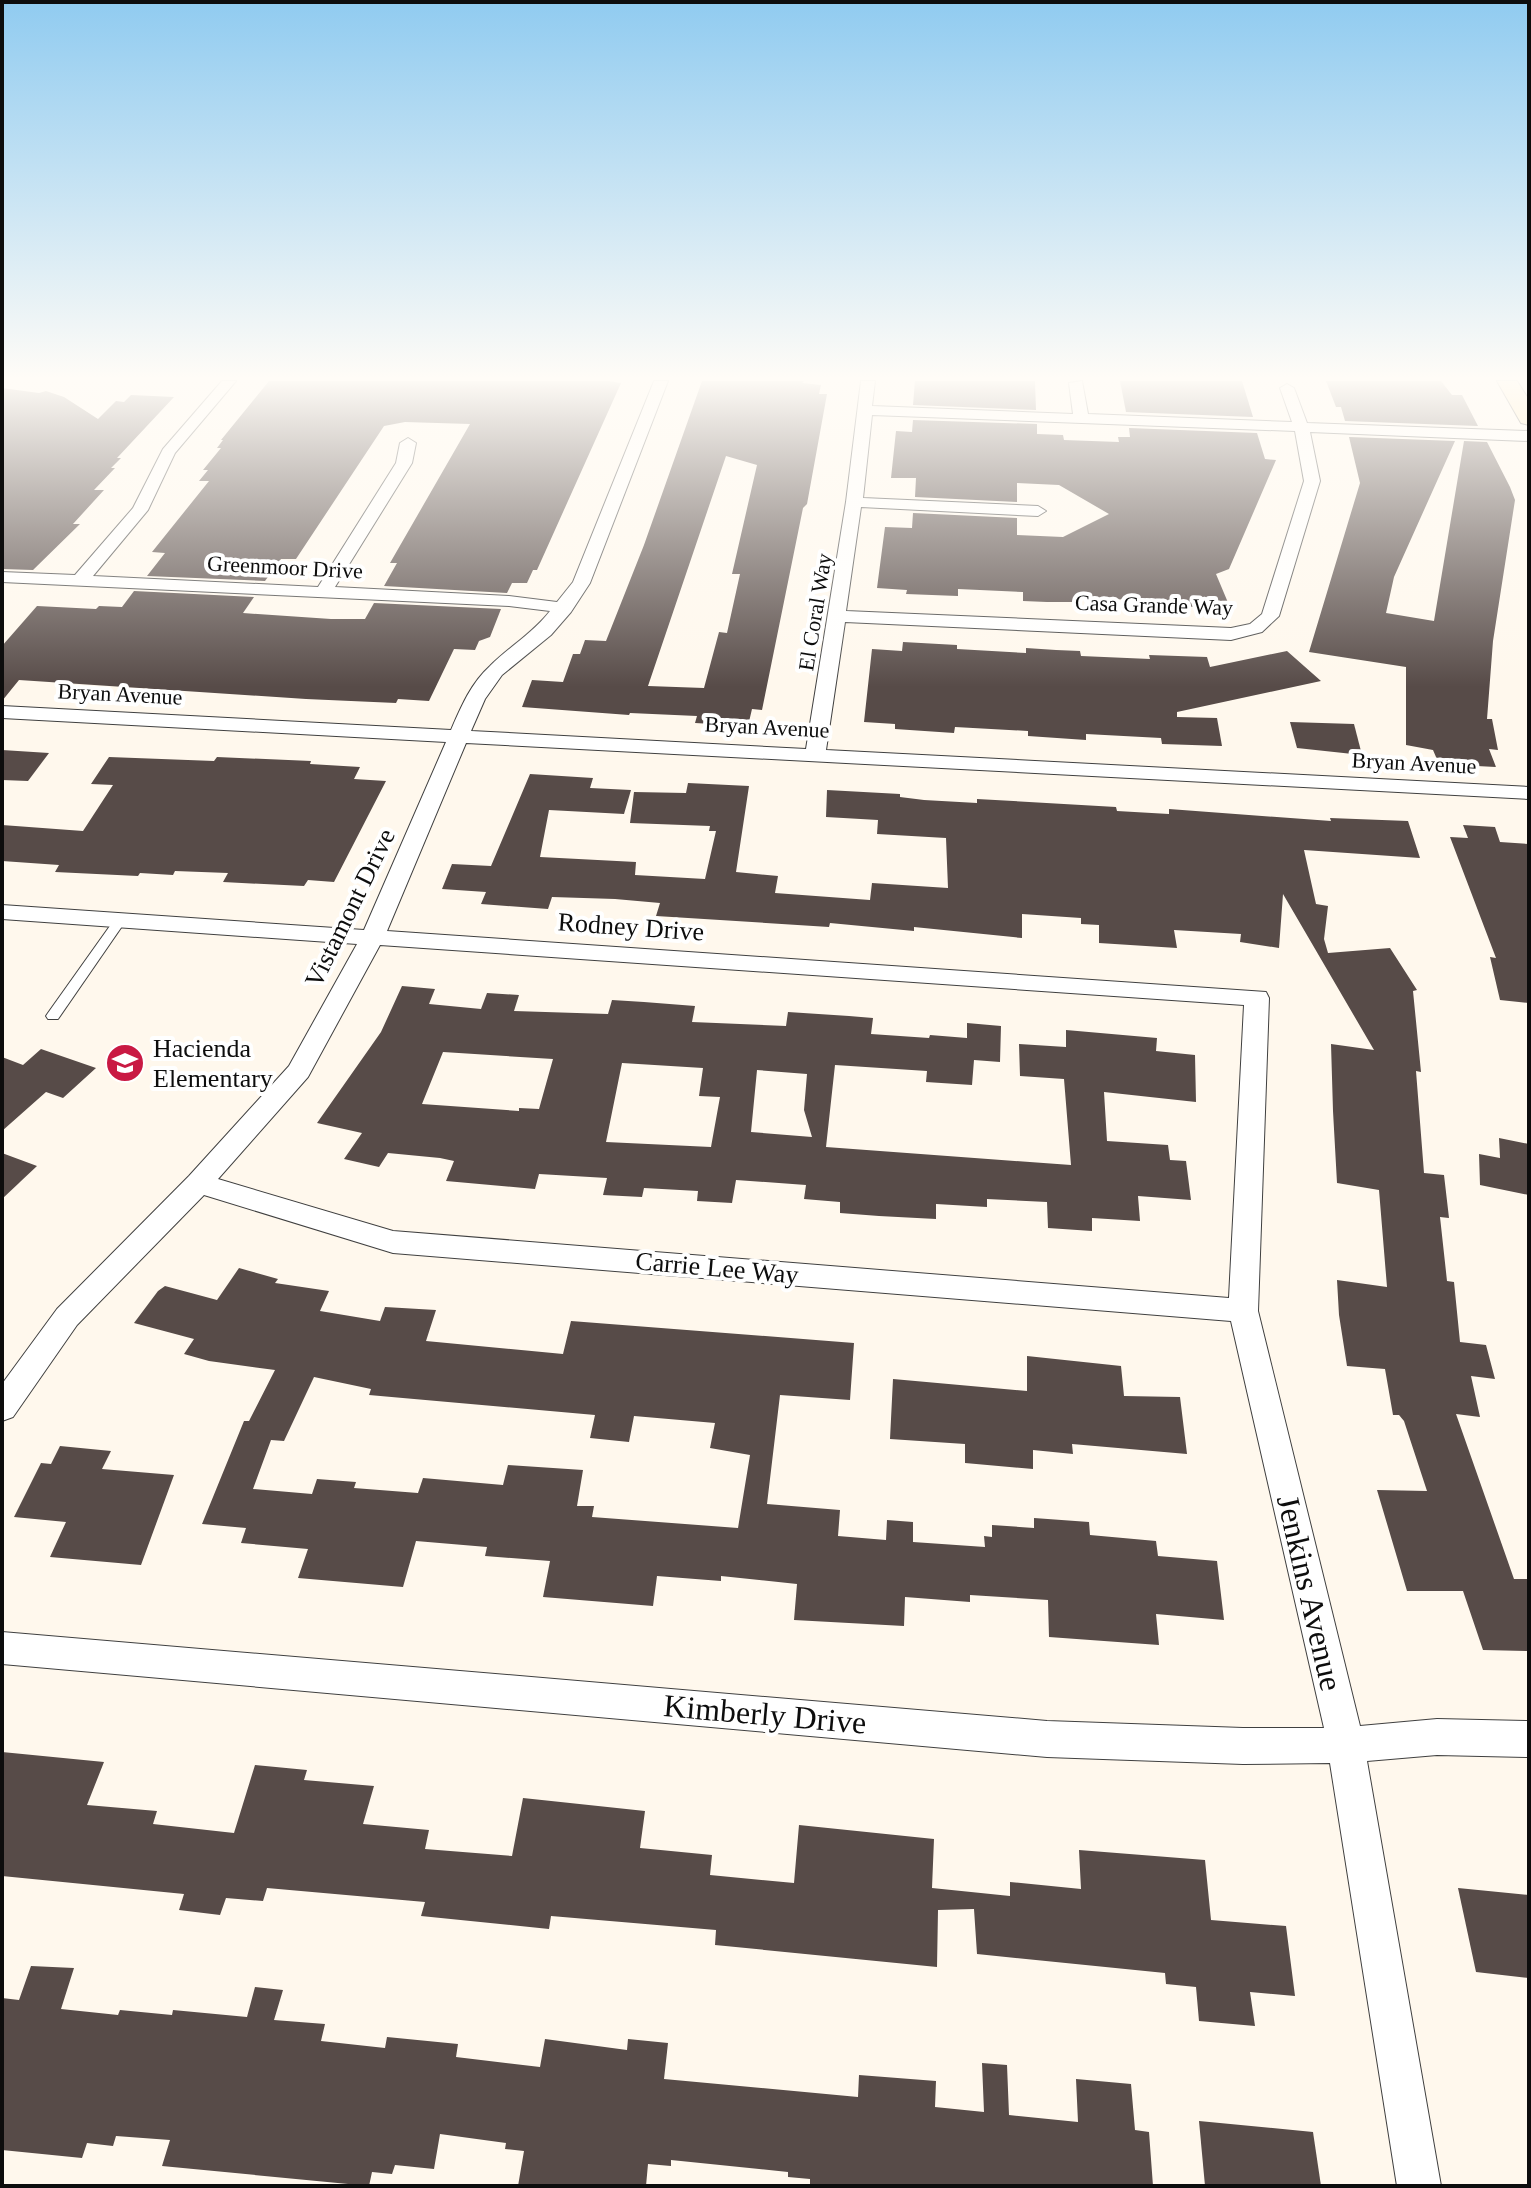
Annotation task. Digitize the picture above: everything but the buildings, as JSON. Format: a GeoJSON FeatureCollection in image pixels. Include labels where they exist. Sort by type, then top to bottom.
{"type":"FeatureCollection","features":[{"type":"Feature","properties":{"kind":"street"},"geometry":{"type":"LineString","coordinates":[[79,581],[140,510],[153,483]]}},
{"type":"Feature","properties":{"kind":"street"},"geometry":{"type":"LineString","coordinates":[[323,593],[391,483]]}},
{"type":"Feature","properties":{"kind":"street","name":"Vistamont Drive"},"geometry":{"type":"LineString","coordinates":[[2,1408],[67,1317],[199,1183],[299,1071],[373,936],[475,698],[495,671],[544,631],[565,608],[581,583],[621,483]]}},
{"type":"Feature","properties":{"kind":"street","name":"El Coral Way"},"geometry":{"type":"LineString","coordinates":[[815,754],[856,483]]}},
{"type":"Feature","properties":{"kind":"street","name":"Casa Grande Way"},"geometry":{"type":"LineString","coordinates":[[836,616],[1231,634],[1256,628],[1270,616],[1311,483]]}},
{"type":"Feature","properties":{"kind":"street"},"geometry":{"type":"LineString","coordinates":[[854,502],[1038,511]]}},
{"type":"Feature","properties":{"kind":"street","name":"Greenmoor Drive"},"geometry":{"type":"LineString","coordinates":[[2,577],[509,601],[565,608]]}},
{"type":"Feature","properties":{"kind":"street","name":"Bryan Avenue"},"geometry":{"type":"LineString","coordinates":[[2,712],[1529,793]]}},
{"type":"Feature","properties":{"kind":"street","name":"Rodney Drive"},"geometry":{"type":"LineString","coordinates":[[2,912],[1257,998]]}},
{"type":"Feature","properties":{"kind":"street","name":"Jenkins Avenue"},"geometry":{"type":"LineString","coordinates":[[1257,998],[1243,1311],[1346,1745],[1419,2186]]}},
{"type":"Feature","properties":{"kind":"street","name":"Carrie Lee Way"},"geometry":{"type":"LineString","coordinates":[[199,1183],[393,1242],[1243,1311]]}},
{"type":"Feature","properties":{"kind":"street","name":"Kimberly Drive"},"geometry":{"type":"LineString","coordinates":[[2,1648],[1047,1739],[1243,1746],[1346,1745],[1437,1737],[1529,1739]]}},
{"type":"Feature","properties":{"kind":"lane"},"geometry":{"type":"LineString","coordinates":[[53,1016],[121,919]]}},
{"type":"Feature","properties":{"kind":"place","name":"Hacienda Elementary"},"geometry":{"type":"Point","coordinates":[125,1063]}}]}
